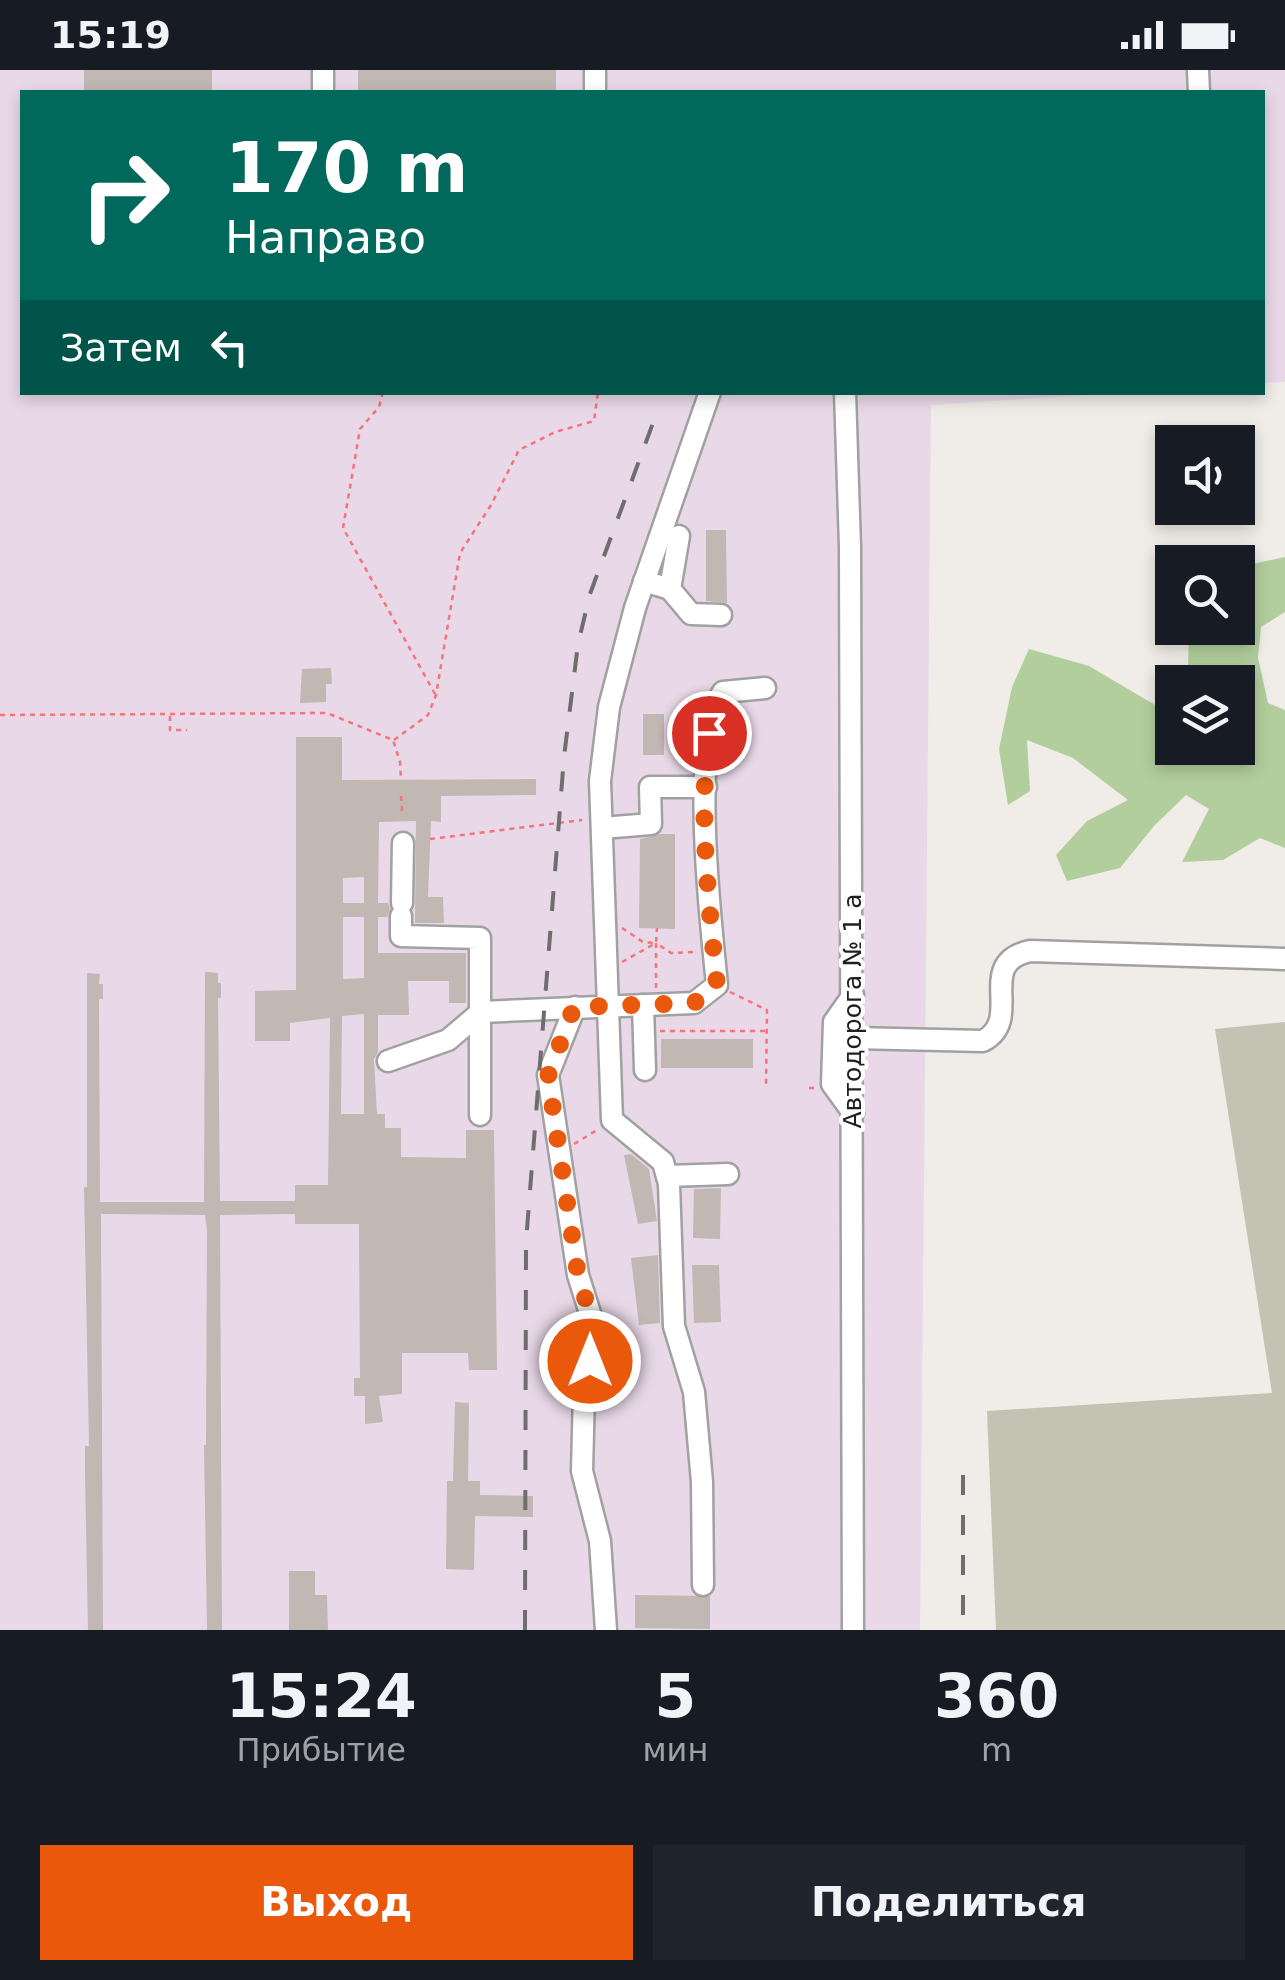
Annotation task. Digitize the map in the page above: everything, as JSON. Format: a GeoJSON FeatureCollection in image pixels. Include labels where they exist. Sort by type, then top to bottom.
{"type":"FeatureCollection","features":[{"type":"Feature","properties":{"kind":"street"},"geometry":{"type":"LineString","coordinates":[[703,1585],[702,1482],[694,1392],[674,1326],[667,1176],[663,1162],[612,1120],[600,781],[609,707],[644,581],[709,395]]}},
{"type":"Feature","properties":{"kind":"street","name":"Автодорога № 1 а"},"geometry":{"type":"LineString","coordinates":[[845,395],[850,566],[853,1630]]}},
{"type":"Feature","properties":{"kind":"street"},"geometry":{"type":"LineString","coordinates":[[670,589],[679,536]]}},
{"type":"Feature","properties":{"kind":"street"},"geometry":{"type":"LineString","coordinates":[[644,581],[670,589],[691,614],[721,615]]}},
{"type":"Feature","properties":{"kind":"street"},"geometry":{"type":"LineString","coordinates":[[388,1061],[448,1040],[481,1012],[694,1003],[717,985],[707,884],[706,787],[712,707],[723,692],[765,688]]}},
{"type":"Feature","properties":{"kind":"street"},"geometry":{"type":"LineString","coordinates":[[602,823],[651,824],[650,787],[706,787]]}},
{"type":"Feature","properties":{"kind":"street"},"geometry":{"type":"LineString","coordinates":[[403,843],[401,936],[480,938],[480,1115]]}},
{"type":"Feature","properties":{"kind":"street"},"geometry":{"type":"LineString","coordinates":[[853,1038],[983,1040],[996,1034],[1006,962],[1016,954],[1030,951],[1285,959]]}},
{"type":"Feature","properties":{"kind":"street"},"geometry":{"type":"LineString","coordinates":[[852,995],[834,1022],[832,1084],[853,1114]]}},
{"type":"Feature","properties":{"kind":"street"},"geometry":{"type":"LineString","coordinates":[[645,1070],[644,1032],[649,1004]]}},
{"type":"Feature","properties":{"kind":"street"},"geometry":{"type":"LineString","coordinates":[[574,1007],[548,1076],[578,1275],[595,1330],[584,1392],[582,1471],[600,1541],[606,1630]]}},
{"type":"Feature","properties":{"kind":"street"},"geometry":{"type":"LineString","coordinates":[[667,1176],[728,1174]]}},
{"type":"Feature","properties":{"kind":"path"},"geometry":{"type":"LineString","coordinates":[[382,395],[379,407],[360,429],[343,528],[436,695]]}},
{"type":"Feature","properties":{"kind":"path"},"geometry":{"type":"LineString","coordinates":[[393,740],[428,715],[436,695],[460,553],[519,450],[555,432],[594,420],[598,395]]}},
{"type":"Feature","properties":{"kind":"path"},"geometry":{"type":"LineString","coordinates":[[0,715],[326,713],[393,740]]}},
{"type":"Feature","properties":{"kind":"path"},"geometry":{"type":"LineString","coordinates":[[170,714],[170,730],[187,730]]}},
{"type":"Feature","properties":{"kind":"path"},"geometry":{"type":"LineString","coordinates":[[393,740],[400,762],[400,780]]}},
{"type":"Feature","properties":{"kind":"path"},"geometry":{"type":"LineString","coordinates":[[401,796],[402,811]]}},
{"type":"Feature","properties":{"kind":"path"},"geometry":{"type":"LineString","coordinates":[[430,840],[559,820],[602,823]]}},
{"type":"Feature","properties":{"kind":"path"},"geometry":{"type":"LineString","coordinates":[[605,916],[643,942],[656,943],[671,953],[714,951]]}},
{"type":"Feature","properties":{"kind":"path"},"geometry":{"type":"LineString","coordinates":[[649,1004],[657,928]]}},
{"type":"Feature","properties":{"kind":"path"},"geometry":{"type":"LineString","coordinates":[[606,971],[656,943]]}},
{"type":"Feature","properties":{"kind":"path"},"geometry":{"type":"LineString","coordinates":[[717,985],[767,1010],[766,1088]]}},
{"type":"Feature","properties":{"kind":"path"},"geometry":{"type":"LineString","coordinates":[[644,1032],[766,1031]]}},
{"type":"Feature","properties":{"kind":"path"},"geometry":{"type":"LineString","coordinates":[[809,1088],[819,1088]]}},
{"type":"Feature","properties":{"kind":"path"},"geometry":{"type":"LineString","coordinates":[[589,1136],[602,1126]]}},
{"type":"Feature","properties":{"kind":"shaded area"},"geometry":{"type":"Polygon","coordinates":[[[0,70],[1285,70],[1285,382],[1265,383],[1265,90],[20,90],[20,395],[1085,395],[931,405],[920,1630],[0,1630],[0,70]]]}},
{"type":"Feature","properties":{"kind":"shaded area"},"geometry":{"type":"Polygon","coordinates":[[[1285,1022],[1285,1630],[996,1630],[987,1411],[1272,1393],[1215,1029],[1285,1022]]]}},
{"type":"Feature","properties":{"kind":"green space"},"geometry":{"type":"Polygon","coordinates":[[[1285,557],[1285,612],[1261,627],[1258,658],[1268,703],[1285,710],[1285,848],[1260,838],[1223,860],[1182,862],[1209,809],[1186,795],[1120,868],[1067,881],[1056,855],[1087,821],[1128,800],[1073,758],[1027,740],[1030,791],[1008,805],[999,749],[1012,687],[1029,649],[1089,666],[1155,705],[1155,765],[1255,765],[1255,665],[1188,665],[1189,645],[1255,645],[1255,563],[1285,557]]]}},
{"type":"Feature","properties":{"kind":"building"},"geometry":{"type":"Polygon","coordinates":[[[84,70],[212,70],[212,90],[84,90],[84,70]]]}},
{"type":"Feature","properties":{"kind":"building"},"geometry":{"type":"Polygon","coordinates":[[[358,70],[556,70],[556,90],[358,90],[358,70]]]}},
{"type":"Feature","properties":{"kind":"building"},"geometry":{"type":"Polygon","coordinates":[[[706,530],[726,530],[727,603],[706,601],[706,530]]]}},
{"type":"Feature","properties":{"kind":"building"},"geometry":{"type":"Polygon","coordinates":[[[331,668],[332,684],[326,684],[326,702],[300,703],[302,669],[331,668]]]}},
{"type":"Feature","properties":{"kind":"building"},"geometry":{"type":"Polygon","coordinates":[[[643,714],[664,714],[664,755],[643,755],[643,714]]]}},
{"type":"Feature","properties":{"kind":"building"},"geometry":{"type":"Polygon","coordinates":[[[296,737],[342,737],[342,780],[536,779],[536,795],[441,796],[441,822],[431,821],[428,897],[443,897],[444,923],[415,923],[416,821],[379,822],[378,903],[388,903],[390,909],[387,917],[378,917],[378,953],[466,953],[466,1003],[449,1003],[449,981],[408,981],[409,1015],[378,1015],[378,1052],[374,1059],[377,1114],[385,1114],[385,1128],[401,1128],[401,1157],[466,1158],[466,1130],[494,1130],[497,1370],[469,1370],[468,1353],[402,1353],[402,1394],[379,1396],[383,1422],[365,1424],[365,1396],[354,1396],[354,1378],[360,1378],[359,1224],[295,1224],[295,1214],[220,1215],[222,1630],[207,1630],[205,1215],[101,1214],[103,1630],[88,1630],[84,1187],[87,973],[100,974],[99,984],[103,984],[103,999],[99,999],[100,1202],[204,1202],[205,972],[218,973],[221,983],[220,1201],[295,1201],[295,1185],[328,1185],[330,1018],[290,1023],[290,1041],[255,1041],[255,991],[296,990],[296,737]],[[364,877],[343,878],[343,903],[364,903],[364,877]],[[343,917],[343,979],[364,978],[364,917],[343,917]],[[364,1014],[342,1016],[341,1114],[364,1114],[364,1014]]]}},
{"type":"Feature","properties":{"kind":"building"},"geometry":{"type":"Polygon","coordinates":[[[675,834],[675,929],[639,928],[640,839],[675,834]]]}},
{"type":"Feature","properties":{"kind":"building"},"geometry":{"type":"Polygon","coordinates":[[[661,1039],[753,1039],[753,1068],[661,1068],[661,1039]]]}},
{"type":"Feature","properties":{"kind":"building"},"geometry":{"type":"Polygon","coordinates":[[[631,1154],[649,1169],[657,1221],[638,1224],[624,1155],[631,1154]]]}},
{"type":"Feature","properties":{"kind":"building"},"geometry":{"type":"Polygon","coordinates":[[[721,1188],[720,1239],[693,1238],[694,1189],[721,1188]]]}},
{"type":"Feature","properties":{"kind":"building"},"geometry":{"type":"Polygon","coordinates":[[[658,1255],[660,1323],[639,1325],[631,1258],[658,1255]]]}},
{"type":"Feature","properties":{"kind":"building"},"geometry":{"type":"Polygon","coordinates":[[[692,1265],[719,1265],[721,1322],[694,1323],[692,1265]]]}},
{"type":"Feature","properties":{"kind":"building"},"geometry":{"type":"Polygon","coordinates":[[[455,1402],[469,1403],[468,1481],[480,1481],[480,1495],[533,1496],[533,1517],[475,1516],[474,1570],[446,1569],[447,1481],[453,1481],[455,1402]]]}},
{"type":"Feature","properties":{"kind":"building"},"geometry":{"type":"Polygon","coordinates":[[[289,1571],[315,1571],[315,1595],[327,1595],[328,1630],[289,1630],[289,1571]]]}},
{"type":"Feature","properties":{"kind":"building"},"geometry":{"type":"Polygon","coordinates":[[[635,1595],[710,1596],[710,1629],[635,1628],[635,1595]]]}},
{"type":"Feature","properties":{"kind":"railway"},"geometry":{"type":"LineString","coordinates":[[525,1630],[526,1242],[564,757],[578,644],[590,594],[653,423]]}},
{"type":"Feature","properties":{"kind":"railway"},"geometry":{"type":"LineString","coordinates":[[963,1475],[963,1630]]}},
{"type":"Feature","properties":{"kind":"route"},"geometry":{"type":"LineString","coordinates":[[590,1361],[595,1330],[578,1275],[548,1076],[574,1007],[694,1003],[717,985],[707,884],[709,733]]}}]}
